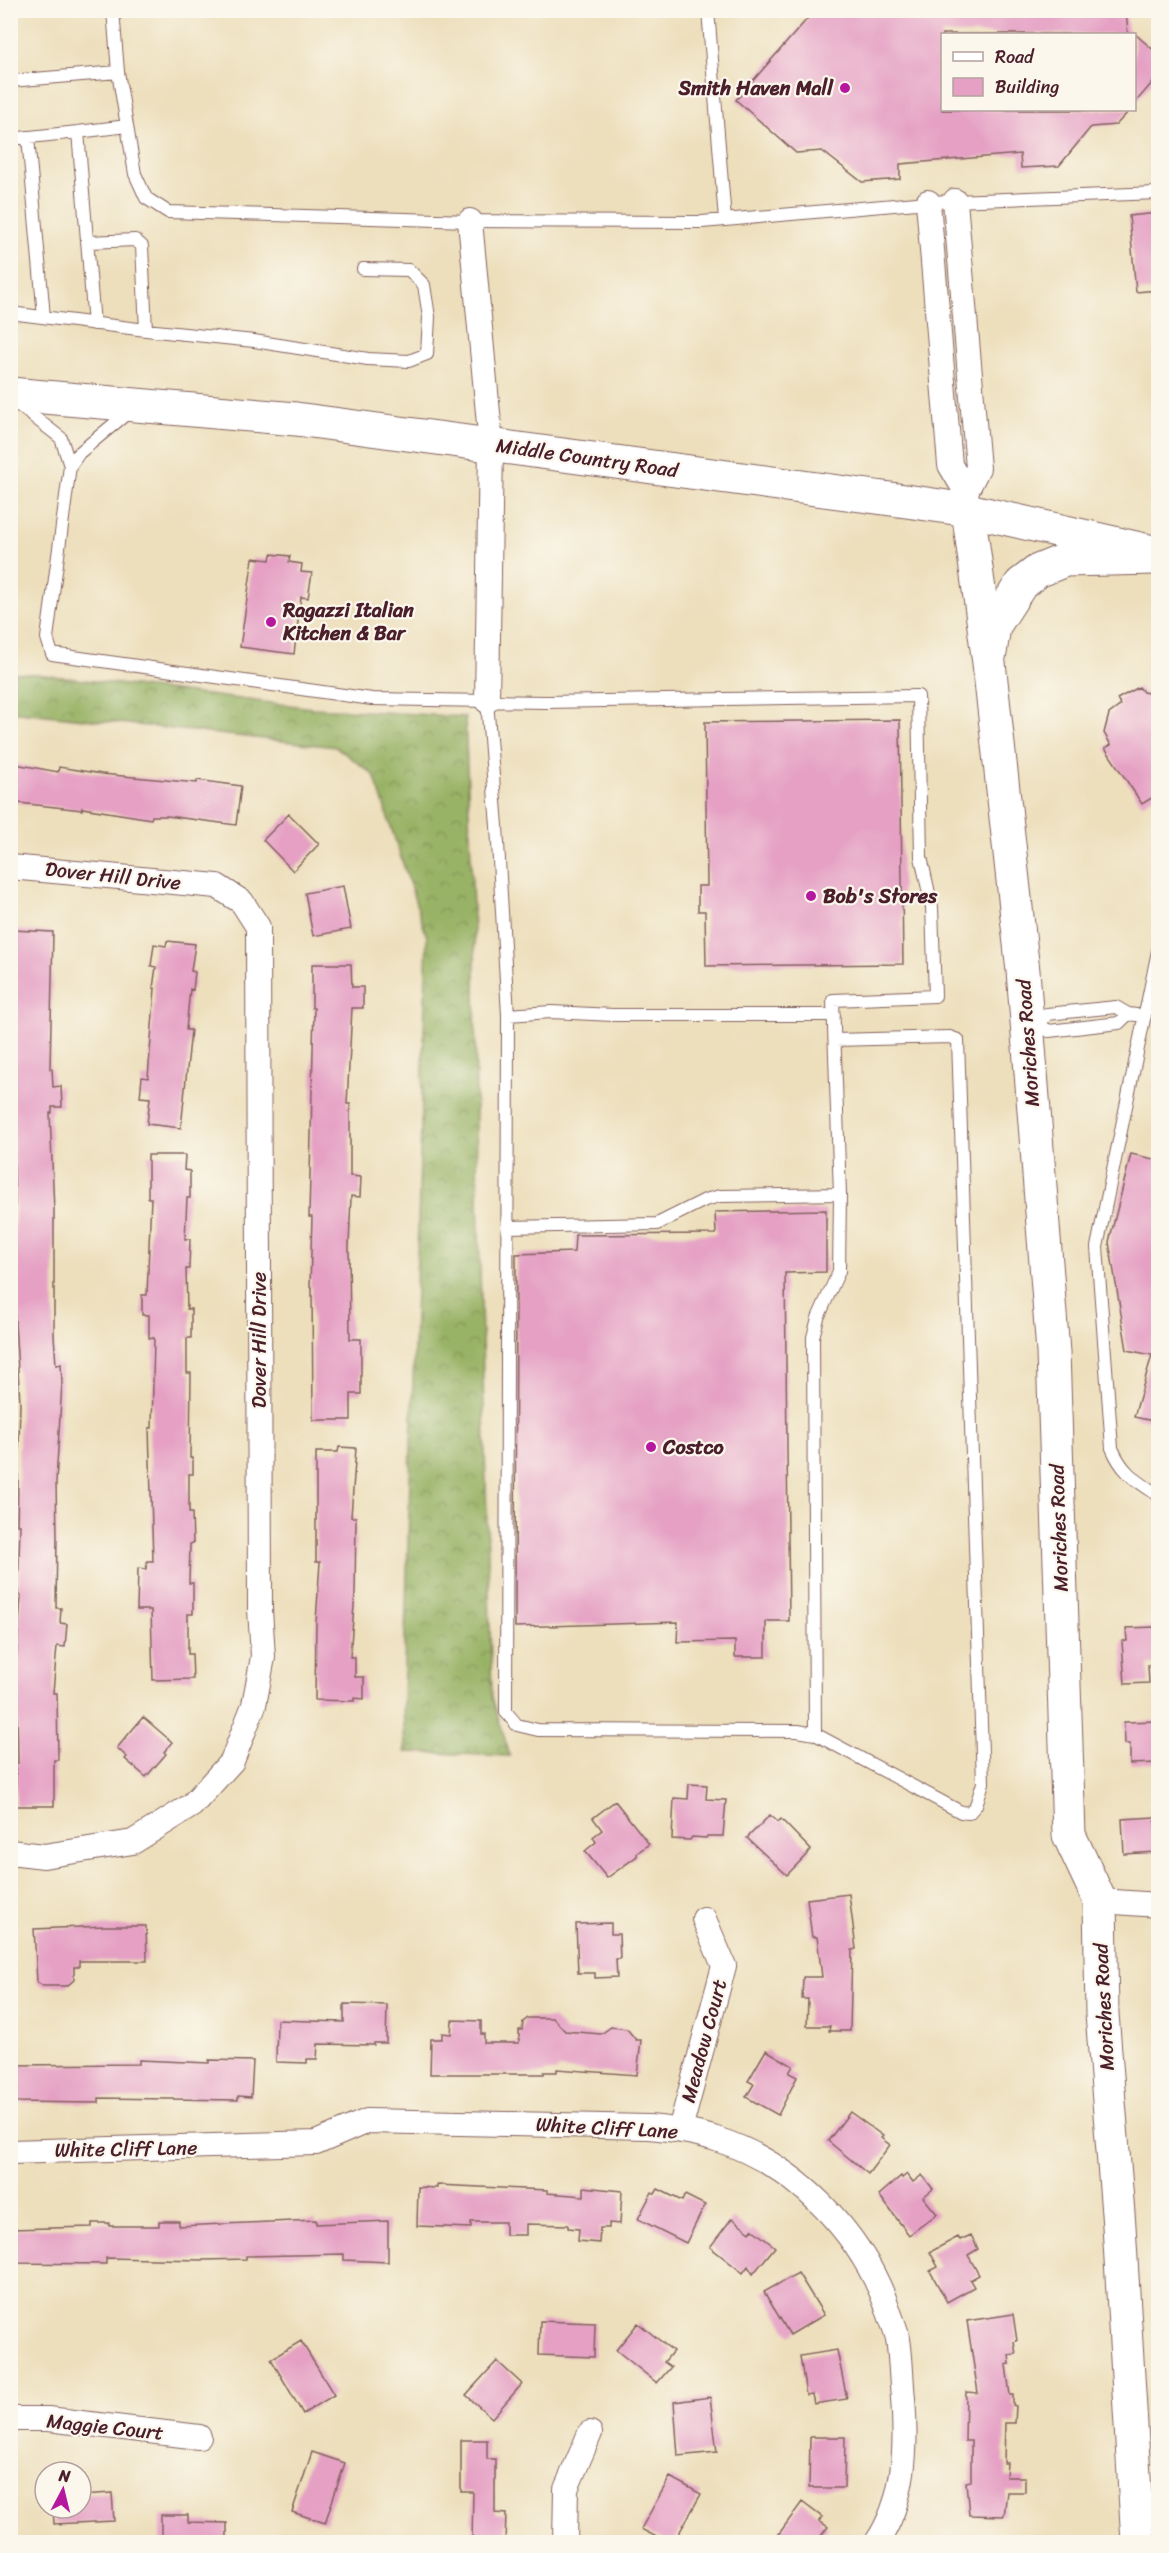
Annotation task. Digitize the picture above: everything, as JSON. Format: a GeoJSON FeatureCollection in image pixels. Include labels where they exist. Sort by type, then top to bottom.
{"type":"FeatureCollection","features":[{"type":"Feature","properties":{"kind":"street"},"geometry":{"type":"LineString","coordinates":[[955,201],[978,468],[967,501]]}},
{"type":"Feature","properties":{"kind":"street"},"geometry":{"type":"LineString","coordinates":[[928,202],[950,465],[967,501]]}},
{"type":"Feature","properties":{"kind":"street"},"geometry":{"type":"LineString","coordinates":[[470,221],[491,446],[487,701]]}},
{"type":"Feature","properties":{"kind":"street","name":"Middle Country Road"},"geometry":{"type":"LineString","coordinates":[[10,394],[296,419],[491,446],[967,501],[1158,553]]}},
{"type":"Feature","properties":{"kind":"street","name":"Moriches Road"},"geometry":{"type":"LineString","coordinates":[[967,501],[989,663],[1023,971],[1033,1025],[1053,1352],[1069,1835],[1100,1901],[1102,2014],[1119,2226],[1138,2542]]}},
{"type":"Feature","properties":{"kind":"street"},"geometry":{"type":"LineString","coordinates":[[989,663],[994,626],[1021,584],[1038,571],[1065,560],[1158,558]]}},
{"type":"Feature","properties":{"kind":"street","name":"Dover Hill Drive"},"geometry":{"type":"LineString","coordinates":[[10,867],[217,886],[242,902],[258,927],[262,1657],[254,1705],[232,1761],[192,1805],[133,1842],[44,1856],[10,1852]]}},
{"type":"Feature","properties":{"kind":"street"},"geometry":{"type":"LineString","coordinates":[[1100,1901],[1158,1905]]}},
{"type":"Feature","properties":{"kind":"street","name":"Meadow Court"},"geometry":{"type":"LineString","coordinates":[[680,2130],[724,1966],[705,1918]]}},
{"type":"Feature","properties":{"kind":"street","name":"White Cliff Lane"},"geometry":{"type":"LineString","coordinates":[[10,2152],[316,2142],[367,2121],[649,2127],[680,2130],[717,2139],[747,2152],[786,2174],[814,2197],[854,2242],[878,2280],[898,2338],[904,2417],[903,2478],[884,2532],[877,2542]]}},
{"type":"Feature","properties":{"kind":"street","name":"Maggie Court"},"geometry":{"type":"LineString","coordinates":[[10,2419],[48,2419],[200,2437]]}},
{"type":"Feature","properties":{"kind":"street"},"geometry":{"type":"LineString","coordinates":[[565,2542],[566,2489],[590,2433]]}},
{"type":"Feature","properties":{"kind":"lane"},"geometry":{"type":"LineString","coordinates":[[113,10],[118,72],[135,174],[146,198],[168,212],[470,221],[725,220],[928,202],[1158,193]]}},
{"type":"Feature","properties":{"kind":"lane"},"geometry":{"type":"LineString","coordinates":[[708,10],[725,220]]}},
{"type":"Feature","properties":{"kind":"lane"},"geometry":{"type":"LineString","coordinates":[[10,81],[118,72]]}},
{"type":"Feature","properties":{"kind":"lane"},"geometry":{"type":"LineString","coordinates":[[10,139],[127,126]]}},
{"type":"Feature","properties":{"kind":"lane"},"geometry":{"type":"LineString","coordinates":[[78,132],[89,242],[94,324]]}},
{"type":"Feature","properties":{"kind":"lane"},"geometry":{"type":"LineString","coordinates":[[28,137],[44,317]]}},
{"type":"Feature","properties":{"kind":"lane"},"geometry":{"type":"LineString","coordinates":[[89,242],[135,240],[142,246],[146,330]]}},
{"type":"Feature","properties":{"kind":"lane"},"geometry":{"type":"LineString","coordinates":[[10,313],[254,341],[368,359],[409,361],[427,354],[429,317],[424,285],[409,270],[363,269]]}},
{"type":"Feature","properties":{"kind":"lane"},"geometry":{"type":"LineString","coordinates":[[10,399],[61,438],[70,466],[47,638],[52,654],[372,699],[487,701],[918,696],[921,857],[932,907],[935,996],[833,1000],[840,1194],[839,1271],[818,1318],[813,1337],[815,1734]]}},
{"type":"Feature","properties":{"kind":"lane"},"geometry":{"type":"LineString","coordinates":[[70,466],[79,453],[138,405]]}},
{"type":"Feature","properties":{"kind":"lane"},"geometry":{"type":"LineString","coordinates":[[487,701],[508,1016],[506,1712],[517,1725],[538,1731],[798,1731],[815,1734],[961,1812],[969,1813],[976,1805],[983,1782],[958,1040],[950,1037],[835,1040]]}},
{"type":"Feature","properties":{"kind":"lane"},"geometry":{"type":"LineString","coordinates":[[1158,951],[1097,1247],[1112,1448],[1119,1465],[1158,1495]]}},
{"type":"Feature","properties":{"kind":"lane"},"geometry":{"type":"LineString","coordinates":[[1033,1025],[1047,1014],[1116,1007],[1128,1014],[1145,1016]]}},
{"type":"Feature","properties":{"kind":"lane"},"geometry":{"type":"LineString","coordinates":[[508,1016],[551,1012],[613,1016],[834,1015]]}},
{"type":"Feature","properties":{"kind":"lane"},"geometry":{"type":"LineString","coordinates":[[507,1227],[657,1224],[705,1200],[720,1196],[840,1194]]}},
{"type":"Feature","properties":{"kind":"green space"},"geometry":{"type":"Polygon","coordinates":[[[11,673],[36,674],[313,708],[465,717],[475,957],[476,1125],[492,1697],[510,1756],[405,1752],[403,1701],[427,937],[374,775],[336,747],[11,711],[11,673]]]}},
{"type":"Feature","properties":{"kind":"building","name":"Smith Haven Mall"},"geometry":{"type":"Polygon","coordinates":[[[815,10],[1126,10],[1128,33],[941,33],[941,111],[1129,111],[1116,125],[1091,127],[1059,166],[1021,168],[1020,154],[900,164],[900,179],[862,182],[822,151],[796,153],[736,100],[815,10]]]}},
{"type":"Feature","properties":{"kind":"building"},"geometry":{"type":"Polygon","coordinates":[[[1136,35],[1158,54],[1158,76],[1136,102],[1136,35]]]}},
{"type":"Feature","properties":{"kind":"building"},"geometry":{"type":"Polygon","coordinates":[[[1158,213],[1158,290],[1136,292],[1129,216],[1158,213]]]}},
{"type":"Feature","properties":{"kind":"building","name":"Ragazzi Italian Kitchen & Bar"},"geometry":{"type":"Polygon","coordinates":[[[271,554],[290,556],[289,562],[302,564],[301,572],[312,573],[308,598],[301,597],[294,654],[240,647],[253,558],[270,560],[271,554]]]}},
{"type":"Feature","properties":{"kind":"building"},"geometry":{"type":"Polygon","coordinates":[[[1139,687],[1143,692],[1158,695],[1158,794],[1142,804],[1105,748],[1111,745],[1104,733],[1109,714],[1121,705],[1117,699],[1139,687]]]}},
{"type":"Feature","properties":{"kind":"building"},"geometry":{"type":"Polygon","coordinates":[[[900,720],[903,964],[706,966],[705,911],[698,911],[698,886],[707,886],[705,722],[900,720]]]}},
{"type":"Feature","properties":{"kind":"building"},"geometry":{"type":"Polygon","coordinates":[[[10,763],[58,772],[59,767],[102,774],[197,783],[197,780],[241,786],[236,825],[167,816],[152,816],[151,819],[82,808],[82,810],[10,802],[10,763]]]}},
{"type":"Feature","properties":{"kind":"building"},"geometry":{"type":"Polygon","coordinates":[[[289,814],[319,844],[293,871],[263,840],[289,814]]]}},
{"type":"Feature","properties":{"kind":"building"},"geometry":{"type":"Polygon","coordinates":[[[343,886],[351,929],[313,936],[305,893],[343,886]]]}},
{"type":"Feature","properties":{"kind":"building"},"geometry":{"type":"Polygon","coordinates":[[[12,930],[53,932],[50,1069],[52,1069],[53,1087],[61,1086],[62,1107],[52,1107],[52,1113],[50,1113],[54,1211],[54,1335],[56,1365],[61,1364],[62,1383],[56,1482],[56,1608],[61,1608],[60,1623],[67,1624],[65,1647],[57,1646],[53,1693],[57,1693],[58,1760],[54,1760],[54,1806],[16,1806],[16,1763],[18,1763],[16,1664],[21,1596],[18,1595],[20,1525],[17,1525],[20,1402],[15,1323],[15,1254],[13,1254],[15,1208],[11,1054],[15,974],[11,974],[12,930]]]}},
{"type":"Feature","properties":{"kind":"building"},"geometry":{"type":"Polygon","coordinates":[[[167,941],[195,944],[191,971],[195,972],[193,990],[190,989],[186,1030],[191,1030],[181,1128],[147,1124],[150,1098],[140,1097],[142,1077],[148,1078],[156,967],[151,966],[154,944],[166,946],[167,941]]]}},
{"type":"Feature","properties":{"kind":"building"},"geometry":{"type":"Polygon","coordinates":[[[312,964],[351,964],[352,987],[363,987],[363,1008],[352,1008],[347,1104],[350,1104],[350,1176],[361,1177],[360,1197],[351,1196],[350,1339],[361,1339],[361,1394],[351,1394],[351,1420],[313,1420],[312,1287],[310,1287],[312,1217],[309,1217],[314,1008],[312,1008],[312,964]]]}},
{"type":"Feature","properties":{"kind":"building"},"geometry":{"type":"Polygon","coordinates":[[[1131,1154],[1158,1160],[1158,1422],[1134,1417],[1152,1355],[1127,1350],[1109,1242],[1131,1154]]]}},
{"type":"Feature","properties":{"kind":"building"},"geometry":{"type":"Polygon","coordinates":[[[148,1155],[185,1155],[184,1170],[190,1171],[190,1198],[187,1198],[185,1239],[190,1239],[189,1269],[186,1269],[187,1309],[191,1309],[191,1338],[187,1338],[187,1373],[191,1373],[190,1458],[193,1458],[193,1474],[189,1474],[189,1513],[192,1513],[193,1543],[190,1544],[189,1583],[193,1583],[193,1614],[188,1614],[188,1654],[192,1654],[193,1679],[153,1680],[151,1610],[137,1610],[138,1568],[146,1569],[147,1561],[153,1561],[149,1428],[152,1428],[154,1338],[149,1338],[149,1315],[142,1315],[142,1295],[147,1295],[151,1198],[148,1198],[148,1155]]]}},
{"type":"Feature","properties":{"kind":"building","name":"Costco"},"geometry":{"type":"Polygon","coordinates":[[[826,1210],[826,1272],[785,1273],[789,1621],[766,1621],[766,1657],[735,1657],[735,1641],[677,1642],[678,1622],[515,1627],[516,1254],[574,1252],[575,1235],[716,1234],[715,1212],[826,1210]]]}},
{"type":"Feature","properties":{"kind":"building"},"geometry":{"type":"Polygon","coordinates":[[[339,1447],[356,1448],[351,1517],[356,1517],[355,1593],[350,1657],[355,1657],[355,1677],[364,1677],[364,1699],[354,1698],[354,1701],[315,1700],[316,1622],[320,1562],[316,1562],[316,1452],[338,1452],[339,1447]]]}},
{"type":"Feature","properties":{"kind":"building"},"geometry":{"type":"Polygon","coordinates":[[[1156,1627],[1158,1665],[1148,1665],[1149,1683],[1125,1684],[1122,1641],[1127,1641],[1126,1628],[1156,1627]]]}},
{"type":"Feature","properties":{"kind":"building"},"geometry":{"type":"Polygon","coordinates":[[[143,1717],[172,1742],[164,1752],[166,1754],[146,1777],[125,1759],[127,1757],[117,1748],[143,1717]]]}},
{"type":"Feature","properties":{"kind":"building"},"geometry":{"type":"Polygon","coordinates":[[[1158,1721],[1158,1763],[1130,1764],[1130,1744],[1125,1744],[1124,1722],[1158,1721]]]}},
{"type":"Feature","properties":{"kind":"building"},"geometry":{"type":"Polygon","coordinates":[[[689,1784],[707,1785],[706,1799],[726,1800],[723,1836],[692,1837],[690,1840],[672,1839],[674,1798],[688,1799],[689,1784]]]}},
{"type":"Feature","properties":{"kind":"building"},"geometry":{"type":"Polygon","coordinates":[[[615,1801],[649,1844],[607,1878],[585,1851],[596,1842],[593,1837],[602,1830],[593,1818],[615,1801]]]}},
{"type":"Feature","properties":{"kind":"building"},"geometry":{"type":"Polygon","coordinates":[[[770,1815],[778,1822],[781,1819],[811,1850],[787,1875],[747,1838],[770,1815]]]}},
{"type":"Feature","properties":{"kind":"building"},"geometry":{"type":"Polygon","coordinates":[[[1155,1817],[1157,1852],[1124,1854],[1122,1819],[1155,1817]]]}},
{"type":"Feature","properties":{"kind":"building"},"geometry":{"type":"Polygon","coordinates":[[[849,1894],[856,1949],[852,1950],[850,2031],[829,2031],[830,2026],[807,2026],[808,1999],[802,1999],[803,1977],[822,1977],[817,1937],[812,1937],[807,1899],[849,1894]]]}},
{"type":"Feature","properties":{"kind":"building"},"geometry":{"type":"Polygon","coordinates":[[[611,1923],[611,1934],[619,1934],[620,1959],[616,1959],[617,1977],[595,1978],[595,1973],[578,1973],[576,1924],[611,1923]]]}},
{"type":"Feature","properties":{"kind":"building"},"geometry":{"type":"Polygon","coordinates":[[[146,1926],[147,1961],[79,1961],[79,1967],[74,1967],[74,1980],[67,1986],[43,1986],[37,1982],[34,1929],[146,1926]]]}},
{"type":"Feature","properties":{"kind":"building"},"geometry":{"type":"Polygon","coordinates":[[[344,2004],[387,2005],[386,2043],[374,2043],[374,2045],[318,2044],[317,2059],[307,2059],[307,2063],[276,2062],[277,2020],[344,2022],[344,2004]]]}},
{"type":"Feature","properties":{"kind":"building"},"geometry":{"type":"Polygon","coordinates":[[[528,2018],[553,2018],[565,2031],[601,2034],[611,2027],[627,2029],[636,2040],[641,2040],[637,2075],[557,2069],[557,2072],[544,2072],[544,2074],[430,2074],[431,2039],[442,2039],[442,2033],[451,2034],[452,2020],[481,2021],[484,2043],[519,2043],[519,2030],[522,2030],[523,2022],[528,2018]]]}},
{"type":"Feature","properties":{"kind":"building"},"geometry":{"type":"Polygon","coordinates":[[[766,2050],[793,2066],[789,2073],[797,2077],[778,2115],[746,2097],[754,2084],[748,2081],[766,2050]]]}},
{"type":"Feature","properties":{"kind":"building"},"geometry":{"type":"Polygon","coordinates":[[[139,2060],[209,2063],[209,2060],[253,2061],[251,2097],[238,2096],[238,2100],[99,2098],[99,2103],[10,2102],[10,2065],[139,2064],[139,2060]]]}},
{"type":"Feature","properties":{"kind":"building"},"geometry":{"type":"Polygon","coordinates":[[[850,2112],[883,2136],[881,2138],[890,2145],[868,2174],[828,2141],[850,2112]]]}},
{"type":"Feature","properties":{"kind":"building"},"geometry":{"type":"Polygon","coordinates":[[[907,2174],[913,2182],[922,2175],[933,2189],[923,2197],[937,2214],[909,2235],[879,2195],[901,2176],[902,2178],[907,2174]]]}},
{"type":"Feature","properties":{"kind":"building"},"geometry":{"type":"Polygon","coordinates":[[[437,2185],[547,2190],[547,2193],[584,2196],[584,2187],[622,2191],[620,2224],[609,2223],[609,2228],[600,2228],[599,2243],[578,2241],[579,2229],[568,2228],[568,2225],[526,2224],[526,2235],[505,2235],[505,2222],[471,2222],[471,2228],[417,2226],[418,2187],[437,2188],[437,2185]]]}},
{"type":"Feature","properties":{"kind":"building"},"geometry":{"type":"Polygon","coordinates":[[[658,2189],[682,2201],[685,2195],[705,2205],[686,2243],[638,2219],[652,2192],[655,2194],[658,2189]]]}},
{"type":"Feature","properties":{"kind":"building"},"geometry":{"type":"Polygon","coordinates":[[[732,2218],[750,2232],[752,2229],[775,2247],[753,2274],[748,2266],[743,2273],[710,2247],[732,2218]]]}},
{"type":"Feature","properties":{"kind":"building"},"geometry":{"type":"Polygon","coordinates":[[[316,2220],[316,2224],[388,2221],[388,2262],[344,2260],[344,2254],[246,2256],[246,2259],[203,2260],[106,2258],[106,2264],[10,2263],[10,2229],[92,2227],[92,2223],[109,2223],[109,2226],[159,2226],[159,2221],[179,2221],[179,2226],[316,2220]]]}},
{"type":"Feature","properties":{"kind":"building"},"geometry":{"type":"Polygon","coordinates":[[[971,2235],[978,2249],[968,2255],[979,2275],[970,2280],[974,2287],[947,2302],[930,2271],[938,2267],[930,2252],[958,2237],[960,2240],[971,2235]]]}},
{"type":"Feature","properties":{"kind":"building"},"geometry":{"type":"Polygon","coordinates":[[[798,2273],[824,2315],[790,2335],[764,2292],[798,2273]]]}},
{"type":"Feature","properties":{"kind":"building"},"geometry":{"type":"Polygon","coordinates":[[[1013,2314],[1017,2341],[1014,2342],[1016,2354],[1009,2355],[1010,2364],[1006,2365],[1010,2395],[1013,2395],[1013,2405],[1016,2406],[1015,2423],[1005,2423],[1004,2463],[1007,2463],[1006,2477],[1025,2477],[1025,2492],[1007,2492],[1004,2516],[969,2515],[966,2482],[971,2481],[971,2441],[965,2441],[966,2392],[978,2393],[967,2321],[1013,2314]]]}},
{"type":"Feature","properties":{"kind":"building"},"geometry":{"type":"Polygon","coordinates":[[[540,2321],[595,2323],[594,2357],[539,2355],[540,2321]]]}},
{"type":"Feature","properties":{"kind":"building"},"geometry":{"type":"Polygon","coordinates":[[[638,2323],[673,2351],[664,2362],[671,2367],[657,2383],[616,2350],[638,2323]]]}},
{"type":"Feature","properties":{"kind":"building"},"geometry":{"type":"Polygon","coordinates":[[[301,2341],[334,2395],[303,2414],[271,2359],[301,2341]]]}},
{"type":"Feature","properties":{"kind":"building"},"geometry":{"type":"Polygon","coordinates":[[[837,2350],[847,2399],[814,2404],[812,2394],[806,2395],[800,2356],[837,2350]]]}},
{"type":"Feature","properties":{"kind":"building"},"geometry":{"type":"Polygon","coordinates":[[[497,2361],[522,2384],[492,2418],[466,2395],[497,2361]]]}},
{"type":"Feature","properties":{"kind":"building"},"geometry":{"type":"Polygon","coordinates":[[[710,2397],[717,2452],[678,2456],[674,2402],[710,2397]]]}},
{"type":"Feature","properties":{"kind":"building"},"geometry":{"type":"Polygon","coordinates":[[[810,2437],[845,2437],[844,2488],[809,2488],[810,2437]]]}},
{"type":"Feature","properties":{"kind":"building"},"geometry":{"type":"Polygon","coordinates":[[[461,2440],[487,2440],[487,2459],[495,2459],[495,2513],[506,2514],[505,2542],[472,2542],[473,2492],[461,2492],[461,2440]]]}},
{"type":"Feature","properties":{"kind":"building"},"geometry":{"type":"Polygon","coordinates":[[[312,2452],[345,2463],[325,2523],[292,2512],[312,2452]]]}},
{"type":"Feature","properties":{"kind":"building"},"geometry":{"type":"Polygon","coordinates":[[[670,2477],[701,2494],[674,2542],[666,2542],[641,2529],[670,2477]]]}},
{"type":"Feature","properties":{"kind":"building"},"geometry":{"type":"Polygon","coordinates":[[[112,2493],[114,2521],[54,2524],[54,2520],[93,2520],[93,2494],[112,2493]]]}},
{"type":"Feature","properties":{"kind":"building"},"geometry":{"type":"Polygon","coordinates":[[[802,2502],[822,2517],[819,2521],[828,2527],[816,2542],[773,2542],[802,2502]]]}},
{"type":"Feature","properties":{"kind":"building"},"geometry":{"type":"Polygon","coordinates":[[[161,2515],[188,2515],[188,2522],[227,2523],[227,2542],[161,2542],[161,2515]]]}},
{"type":"Feature","properties":{"kind":"place","name":"Smith Haven Mall"},"geometry":{"type":"Point","coordinates":[845,88]}},
{"type":"Feature","properties":{"kind":"place","name":"Ragazzi Italian Kitchen & Bar"},"geometry":{"type":"Point","coordinates":[271,622]}},
{"type":"Feature","properties":{"kind":"place","name":"Bob's Stores"},"geometry":{"type":"Point","coordinates":[811,896]}},
{"type":"Feature","properties":{"kind":"place","name":"Costco"},"geometry":{"type":"Point","coordinates":[651,1447]}}]}
